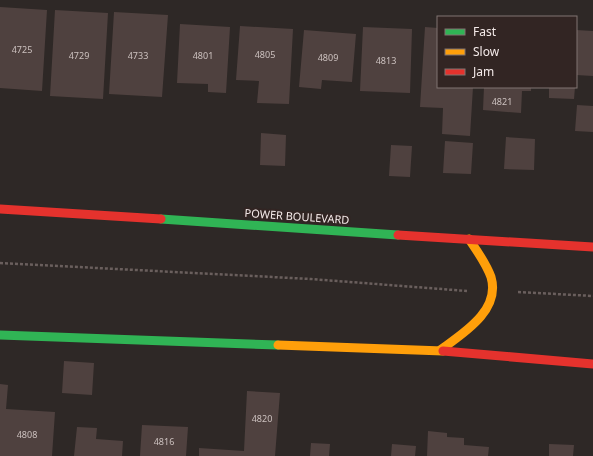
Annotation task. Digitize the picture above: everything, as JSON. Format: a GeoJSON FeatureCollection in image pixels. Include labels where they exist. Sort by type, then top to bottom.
{"type":"FeatureCollection","features":[{"type":"Feature","properties":{"kind":"street","name":"POWER BOULEVARD"},"geometry":{"type":"LineString","coordinates":[[0,210],[593,247]]}},
{"type":"Feature","properties":{"kind":"street"},"geometry":{"type":"LineString","coordinates":[[439,352],[470,328],[482,316],[491,300],[492,282],[487,268],[469,239]]}},
{"type":"Feature","properties":{"kind":"street"},"geometry":{"type":"LineString","coordinates":[[0,335],[439,352],[593,364]]}},
{"type":"Feature","properties":{"kind":"path"},"geometry":{"type":"LineString","coordinates":[[0,263],[312,279],[593,296]]}},
{"type":"Feature","properties":{"kind":"building"},"geometry":{"type":"Polygon","coordinates":[[[0,7],[47,10],[42,91],[0,88],[0,7]]]}},
{"type":"Feature","properties":{"kind":"building"},"geometry":{"type":"Polygon","coordinates":[[[55,10],[108,13],[103,99],[50,96],[55,10]]]}},
{"type":"Feature","properties":{"kind":"building"},"geometry":{"type":"Polygon","coordinates":[[[114,12],[168,15],[162,97],[109,94],[114,12]]]}},
{"type":"Feature","properties":{"kind":"building"},"geometry":{"type":"Polygon","coordinates":[[[180,24],[230,27],[226,93],[208,92],[208,84],[177,83],[180,24]]]}},
{"type":"Feature","properties":{"kind":"building"},"geometry":{"type":"Polygon","coordinates":[[[240,26],[293,29],[289,104],[257,103],[259,81],[236,80],[240,26]]]}},
{"type":"Feature","properties":{"kind":"building"},"geometry":{"type":"Polygon","coordinates":[[[363,27],[412,29],[410,93],[360,91],[363,27]]]}},
{"type":"Feature","properties":{"kind":"building"},"geometry":{"type":"Polygon","coordinates":[[[425,27],[437,28],[437,88],[473,88],[470,136],[442,134],[443,108],[420,107],[425,27]]]}},
{"type":"Feature","properties":{"kind":"building"},"geometry":{"type":"Polygon","coordinates":[[[304,30],[356,34],[352,82],[322,80],[321,89],[299,87],[304,30]]]}},
{"type":"Feature","properties":{"kind":"building"},"geometry":{"type":"Polygon","coordinates":[[[577,30],[593,31],[593,76],[577,75],[577,30]]]}},
{"type":"Feature","properties":{"kind":"building"},"geometry":{"type":"Polygon","coordinates":[[[484,88],[531,88],[531,91],[522,91],[521,113],[483,110],[484,88]]]}},
{"type":"Feature","properties":{"kind":"building"},"geometry":{"type":"Polygon","coordinates":[[[549,88],[575,88],[574,99],[549,98],[549,88]]]}},
{"type":"Feature","properties":{"kind":"building"},"geometry":{"type":"Polygon","coordinates":[[[577,105],[593,106],[593,132],[575,131],[577,105]]]}},
{"type":"Feature","properties":{"kind":"building"},"geometry":{"type":"Polygon","coordinates":[[[261,133],[286,135],[285,166],[260,165],[261,133]]]}},
{"type":"Feature","properties":{"kind":"building"},"geometry":{"type":"Polygon","coordinates":[[[506,137],[535,139],[534,170],[504,169],[506,137]]]}},
{"type":"Feature","properties":{"kind":"building"},"geometry":{"type":"Polygon","coordinates":[[[445,141],[473,143],[471,174],[443,173],[445,141]]]}},
{"type":"Feature","properties":{"kind":"building"},"geometry":{"type":"Polygon","coordinates":[[[391,145],[412,146],[410,177],[389,176],[391,145]]]}},
{"type":"Feature","properties":{"kind":"building"},"geometry":{"type":"Polygon","coordinates":[[[64,361],[94,363],[92,395],[62,393],[64,361]]]}},
{"type":"Feature","properties":{"kind":"building"},"geometry":{"type":"Polygon","coordinates":[[[0,384],[8,385],[6,409],[55,412],[52,456],[0,456],[0,384]]]}},
{"type":"Feature","properties":{"kind":"building"},"geometry":{"type":"Polygon","coordinates":[[[247,391],[280,393],[275,456],[199,456],[199,448],[244,451],[247,391]]]}},
{"type":"Feature","properties":{"kind":"building"},"geometry":{"type":"Polygon","coordinates":[[[142,425],[188,427],[186,456],[140,456],[142,425]]]}},
{"type":"Feature","properties":{"kind":"building"},"geometry":{"type":"Polygon","coordinates":[[[77,427],[97,428],[96,439],[123,441],[122,456],[74,456],[77,427]]]}},
{"type":"Feature","properties":{"kind":"building"},"geometry":{"type":"Polygon","coordinates":[[[428,431],[447,433],[447,437],[464,438],[464,445],[489,447],[488,456],[427,456],[428,431]]]}},
{"type":"Feature","properties":{"kind":"building"},"geometry":{"type":"Polygon","coordinates":[[[311,443],[330,444],[329,456],[310,456],[311,443]]]}},
{"type":"Feature","properties":{"kind":"building"},"geometry":{"type":"Polygon","coordinates":[[[392,444],[416,446],[415,456],[391,456],[392,444]]]}},
{"type":"Feature","properties":{"kind":"building"},"geometry":{"type":"Polygon","coordinates":[[[549,444],[574,445],[573,456],[549,456],[549,444]]]}},
{"type":"Feature","properties":{"kind":"traffic: fast"},"geometry":{"type":"LineString","coordinates":[[161,219],[398,235]]}},
{"type":"Feature","properties":{"kind":"traffic: fast"},"geometry":{"type":"LineString","coordinates":[[0,335],[278,345]]}},
{"type":"Feature","properties":{"kind":"traffic: slow"},"geometry":{"type":"LineString","coordinates":[[439,351],[468,329],[485,311],[490,301],[493,289],[491,277],[484,262],[469,239]]}},
{"type":"Feature","properties":{"kind":"traffic: slow"},"geometry":{"type":"LineString","coordinates":[[278,345],[443,351]]}},
{"type":"Feature","properties":{"kind":"traffic: jam"},"geometry":{"type":"LineString","coordinates":[[0,209],[161,219]]}},
{"type":"Feature","properties":{"kind":"traffic: jam"},"geometry":{"type":"LineString","coordinates":[[398,235],[593,247]]}},
{"type":"Feature","properties":{"kind":"traffic: jam"},"geometry":{"type":"LineString","coordinates":[[443,351],[593,364]]}}]}
